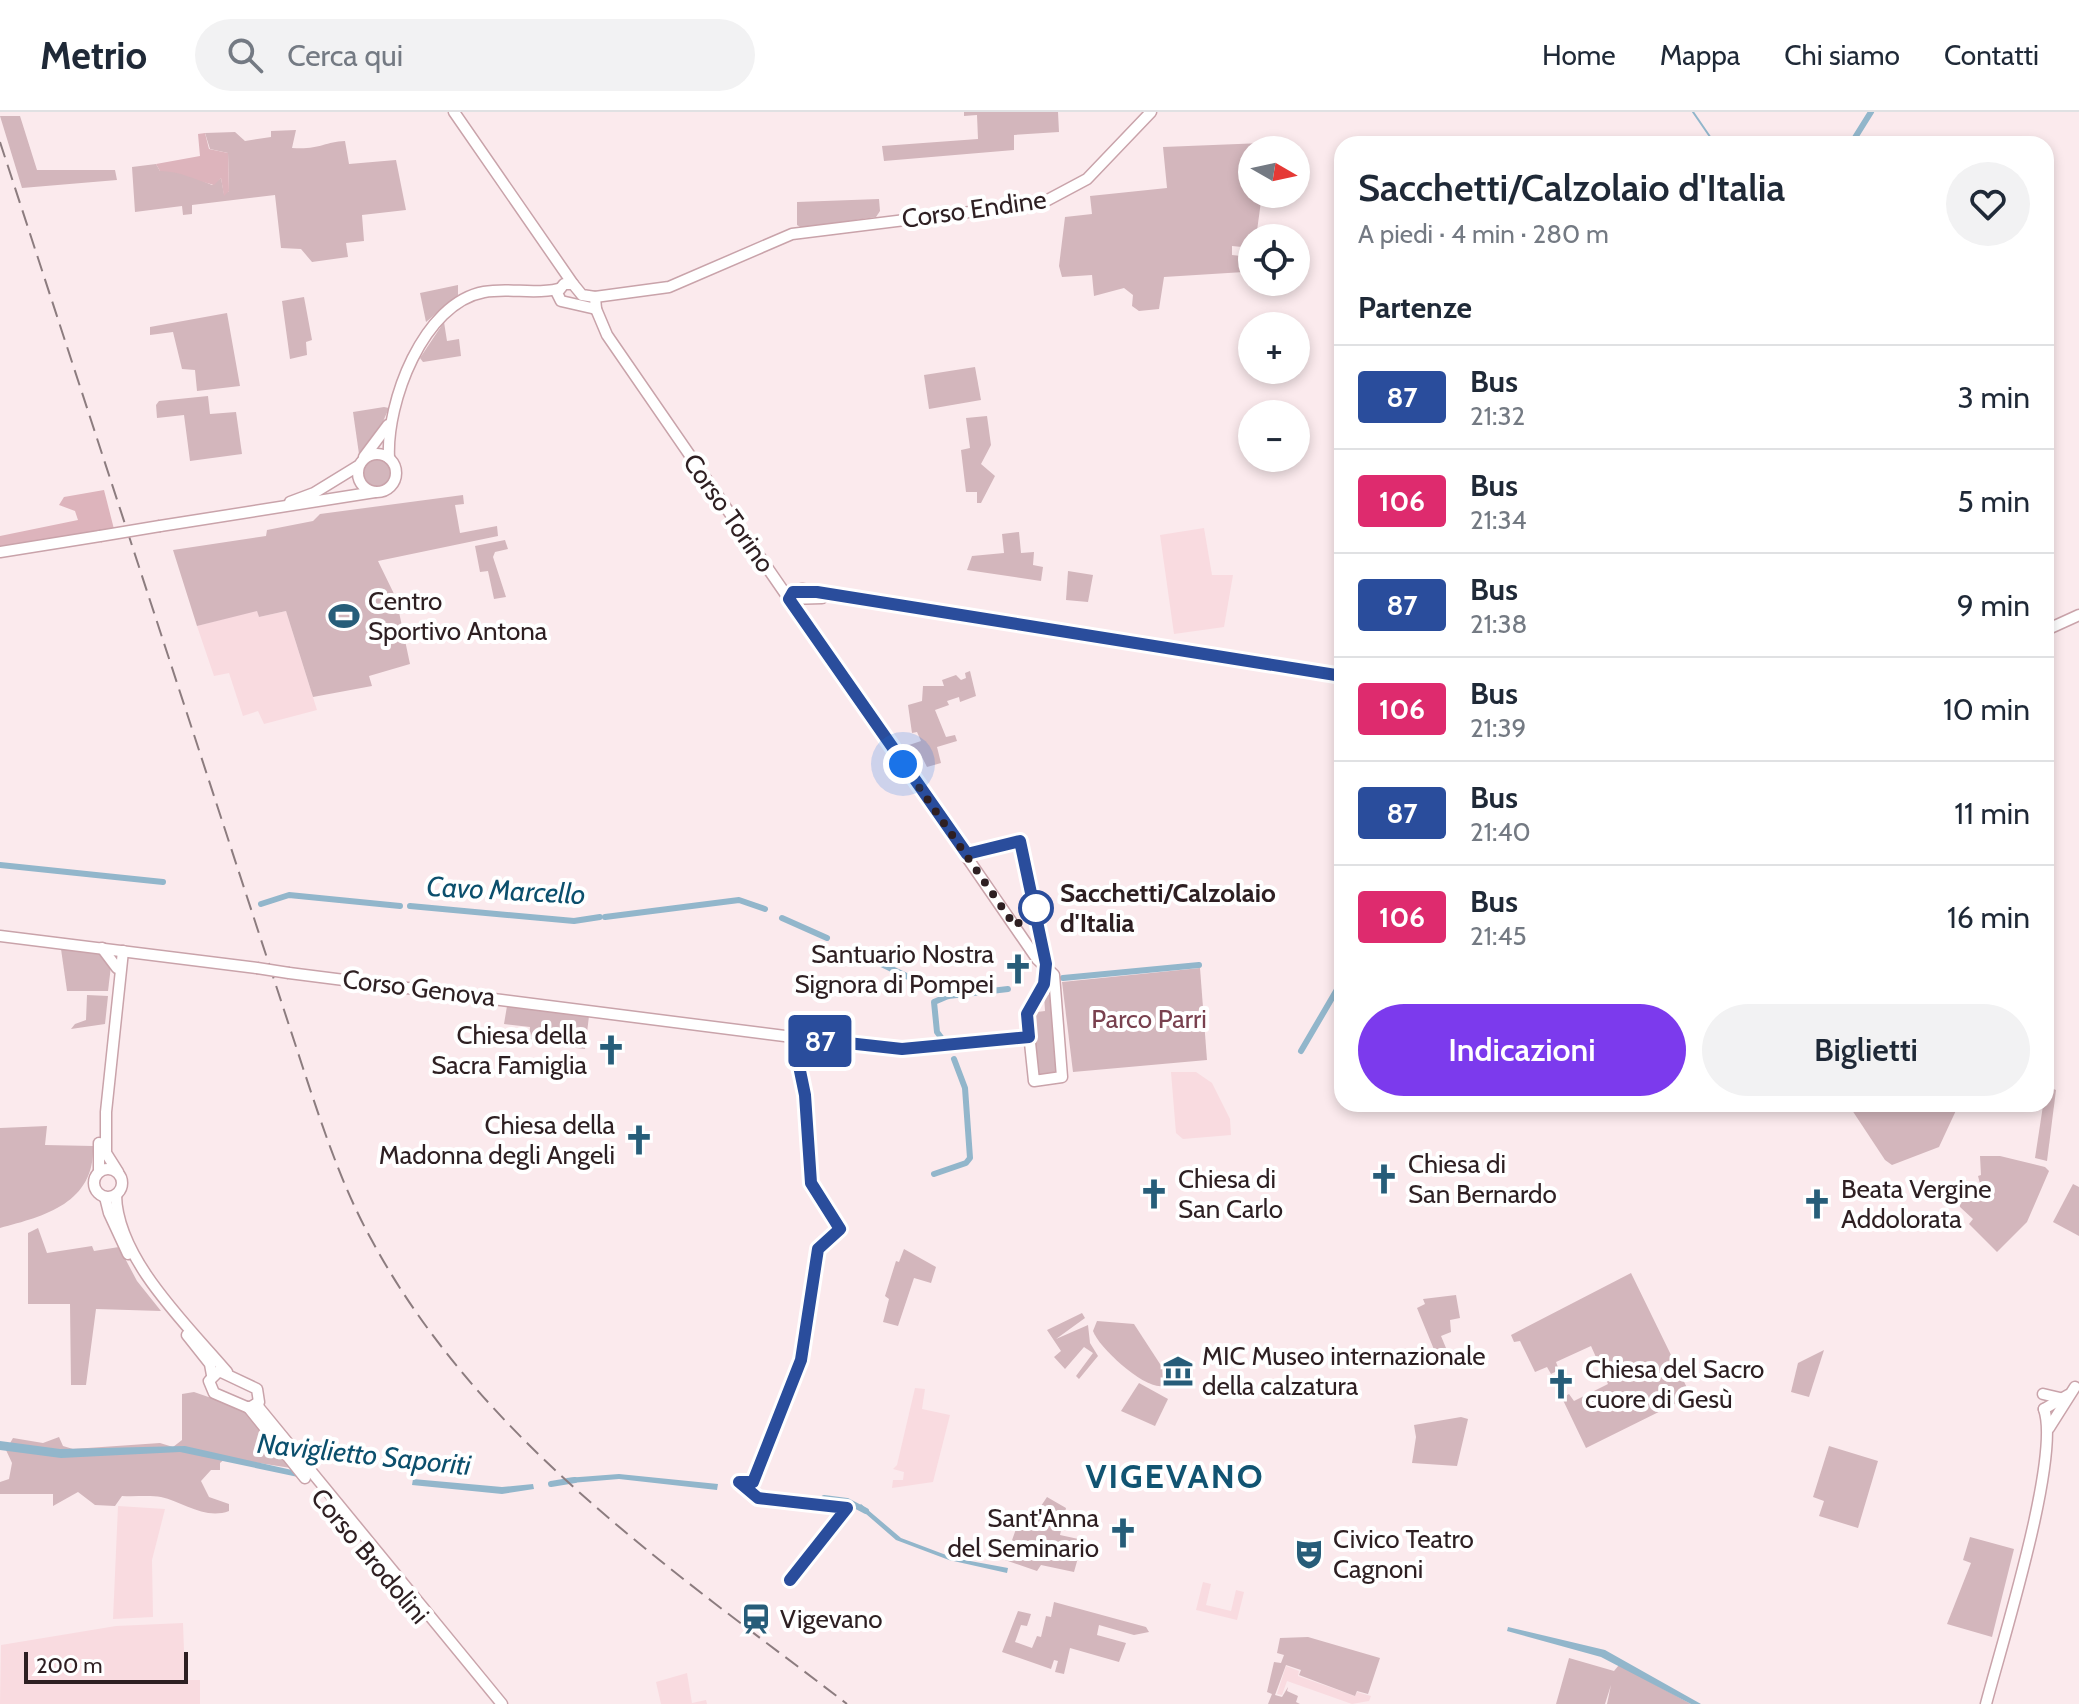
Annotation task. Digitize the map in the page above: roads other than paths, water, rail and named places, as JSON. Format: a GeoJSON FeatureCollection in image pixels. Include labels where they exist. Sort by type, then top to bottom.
{"type":"FeatureCollection","features":[{"type":"Feature","properties":{"kind":"main road"},"geometry":{"type":"LineString","coordinates":[[454,112],[561,268],[594,305]]}},
{"type":"Feature","properties":{"kind":"main road","name":"Corso Endine"},"geometry":{"type":"LineString","coordinates":[[594,305],[669,287],[792,234],[1022,207],[1060,196],[1087,179],[1151,112]]}},
{"type":"Feature","properties":{"kind":"main road"},"geometry":{"type":"LineString","coordinates":[[561,268],[561,301]]}},
{"type":"Feature","properties":{"kind":"main road"},"geometry":{"type":"LineString","coordinates":[[389,458],[388,437],[393,417],[416,351],[429,328],[466,298],[483,292],[573,284]]}},
{"type":"Feature","properties":{"kind":"main road"},"geometry":{"type":"LineString","coordinates":[[515,291],[594,305]]}},
{"type":"Feature","properties":{"kind":"main road","name":"Corso Torino"},"geometry":{"type":"LineString","coordinates":[[594,305],[607,335],[1037,959],[1046,964]]}},
{"type":"Feature","properties":{"kind":"main road"},"geometry":{"type":"LineString","coordinates":[[375,492],[360,483],[361,462],[393,417]]}},
{"type":"Feature","properties":{"kind":"main road"},"geometry":{"type":"LineString","coordinates":[[0,552],[386,490],[395,478],[394,464],[381,454],[361,462],[314,493],[279,506]]}},
{"type":"Feature","properties":{"kind":"main road"},"geometry":{"type":"LineString","coordinates":[[789,599],[817,597],[1334,678]]}},
{"type":"Feature","properties":{"kind":"main road"},"geometry":{"type":"LineString","coordinates":[[2054,626],[2079,615]]}},
{"type":"Feature","properties":{"kind":"main road","name":"Corso Genova"},"geometry":{"type":"LineString","coordinates":[[0,936],[871,1047],[924,1048],[1029,1037]]}},
{"type":"Feature","properties":{"kind":"main road"},"geometry":{"type":"LineString","coordinates":[[102,948],[120,968],[137,953]]}},
{"type":"Feature","properties":{"kind":"main road","name":"Corso Brodolini"},"geometry":{"type":"LineString","coordinates":[[122,951],[106,1112],[106,1157],[118,1172],[122,1185],[111,1196],[109,1213],[133,1264],[210,1364],[210,1387],[214,1393],[252,1406],[496,1703]]}},
{"type":"Feature","properties":{"kind":"main road"},"geometry":{"type":"LineString","coordinates":[[1046,964],[1054,975],[1062,1077],[1034,1081],[1027,1014],[1041,991],[1046,964]]}},
{"type":"Feature","properties":{"kind":"main road","name":"Corso Brodolini"},"geometry":{"type":"LineString","coordinates":[[120,968],[100,1112],[99,1172],[94,1185],[111,1196],[138,1262],[227,1372],[241,1384],[257,1389],[260,1398],[252,1406]]}},
{"type":"Feature","properties":{"kind":"main road"},"geometry":{"type":"LineString","coordinates":[[1041,991],[1055,992]]}},
{"type":"Feature","properties":{"kind":"main road"},"geometry":{"type":"LineString","coordinates":[[99,1172],[105,1169],[118,1172]]}},
{"type":"Feature","properties":{"kind":"main road"},"geometry":{"type":"LineString","coordinates":[[212,1375],[219,1371],[227,1372]]}},
{"type":"Feature","properties":{"kind":"main road"},"geometry":{"type":"LineString","coordinates":[[2043,1394],[2071,1391]]}},
{"type":"Feature","properties":{"kind":"main road"},"geometry":{"type":"LineString","coordinates":[[2044,1409],[2071,1391]]}},
{"type":"Feature","properties":{"kind":"main road"},"geometry":{"type":"LineString","coordinates":[[1986,1704],[2045,1475],[2051,1421],[2071,1391]]}},
{"type":"Feature","properties":{"kind":"main road"},"geometry":{"type":"LineString","coordinates":[[2044,1409],[2049,1430]]}},
{"type":"Feature","properties":{"kind":"main road"},"geometry":{"type":"LineString","coordinates":[[1979,1704],[2041,1460],[2044,1409]]}},
{"type":"Feature","properties":{"kind":"water"},"geometry":{"type":"Polygon","coordinates":[[[0,1441],[60,1449],[185,1446],[292,1470],[298,1477],[180,1452],[61,1458],[0,1450],[0,1441]]]}},
{"type":"Feature","properties":{"kind":"water"},"geometry":{"type":"Polygon","coordinates":[[[619,1474],[718,1484],[717,1490],[619,1479],[571,1483],[566,1478],[619,1474]]]}},
{"type":"Feature","properties":{"kind":"water"},"geometry":{"type":"Polygon","coordinates":[[[413,1479],[502,1487],[533,1484],[534,1489],[502,1494],[412,1485],[413,1479]]]}},
{"type":"Feature","properties":{"kind":"water"},"geometry":{"type":"Polygon","coordinates":[[[861,1504],[901,1538],[954,1558],[1008,1568],[1007,1573],[949,1560],[896,1540],[858,1507],[861,1504]]]}},
{"type":"Feature","properties":{"kind":"water"},"geometry":{"type":"Polygon","coordinates":[[[1508,1627],[1605,1650],[1701,1704],[1691,1704],[1601,1657],[1507,1631],[1508,1627]]]}},
{"type":"Feature","properties":{"kind":"waterway"},"geometry":{"type":"LineString","coordinates":[[1693,112],[1710,136]]}},
{"type":"Feature","properties":{"kind":"waterway"},"geometry":{"type":"LineString","coordinates":[[1856,136],[1871,112]]}},
{"type":"Feature","properties":{"kind":"waterway","name":"Cavo Marcello"},"geometry":{"type":"LineString","coordinates":[[0,865],[163,882]]}},
{"type":"Feature","properties":{"kind":"waterway","name":"Cavo Marcello"},"geometry":{"type":"LineString","coordinates":[[261,904],[289,895],[400,906]]}},
{"type":"Feature","properties":{"kind":"waterway","name":"Cavo Marcello"},"geometry":{"type":"LineString","coordinates":[[605,917],[739,900],[765,909]]}},
{"type":"Feature","properties":{"kind":"waterway","name":"Cavo Marcello"},"geometry":{"type":"LineString","coordinates":[[410,906],[574,921],[600,917]]}},
{"type":"Feature","properties":{"kind":"waterway","name":"Cavo Marcello"},"geometry":{"type":"LineString","coordinates":[[782,918],[827,938]]}},
{"type":"Feature","properties":{"kind":"waterway","name":"Cavo Marcello"},"geometry":{"type":"LineString","coordinates":[[871,959],[948,996]]}},
{"type":"Feature","properties":{"kind":"waterway"},"geometry":{"type":"LineString","coordinates":[[1063,978],[1199,965]]}},
{"type":"Feature","properties":{"kind":"waterway","name":"Cavo Marcello"},"geometry":{"type":"LineString","coordinates":[[943,1040],[937,1032],[934,1002],[948,996],[1008,989]]}},
{"type":"Feature","properties":{"kind":"waterway"},"geometry":{"type":"LineString","coordinates":[[1301,1051],[1334,995]]}},
{"type":"Feature","properties":{"kind":"waterway"},"geometry":{"type":"LineString","coordinates":[[934,1174],[966,1163],[970,1158],[965,1088],[954,1059]]}},
{"type":"Feature","properties":{"kind":"waterway","name":"Naviglietto Saporiti"},"geometry":{"type":"LineString","coordinates":[[551,1484],[575,1480]]}},
{"type":"Feature","properties":{"kind":"waterway","name":"Naviglietto Saporiti"},"geometry":{"type":"LineString","coordinates":[[824,1498],[847,1501],[866,1511]]}},
{"type":"Feature","properties":{"kind":"railway"},"geometry":{"type":"LineString","coordinates":[[0,142],[317,1111],[341,1175],[370,1237],[414,1309],[465,1376],[522,1438],[647,1550],[847,1704]]}},
{"type":"Feature","properties":{"kind":"place","name":"Centro Sportivo Antona"},"geometry":{"type":"Point","coordinates":[344,616]}},
{"type":"Feature","properties":{"kind":"place","name":"Sacchetti/Calzolaio d'Italia"},"geometry":{"type":"Point","coordinates":[1036,908]}},
{"type":"Feature","properties":{"kind":"place","name":"Santuario Nostra Signora di Pompei"},"geometry":{"type":"Point","coordinates":[1018,969]}},
{"type":"Feature","properties":{"kind":"place","name":"Chiesa della Sacra Famiglia"},"geometry":{"type":"Point","coordinates":[611,1050]}},
{"type":"Feature","properties":{"kind":"place","name":"Chiesa della Madonna degli Angeli"},"geometry":{"type":"Point","coordinates":[639,1140]}},
{"type":"Feature","properties":{"kind":"place","name":"Chiesa di San Bernardo"},"geometry":{"type":"Point","coordinates":[1384,1179]}},
{"type":"Feature","properties":{"kind":"place","name":"Chiesa di San Carlo"},"geometry":{"type":"Point","coordinates":[1154,1194]}},
{"type":"Feature","properties":{"kind":"place","name":"Beata Vergine Addolorata"},"geometry":{"type":"Point","coordinates":[1817,1204]}},
{"type":"Feature","properties":{"kind":"place","name":"MIC Museo internazionale della calzatura"},"geometry":{"type":"Point","coordinates":[1178,1371]}},
{"type":"Feature","properties":{"kind":"place","name":"Chiesa del Sacro cuore di Gesù"},"geometry":{"type":"Point","coordinates":[1561,1384]}},
{"type":"Feature","properties":{"kind":"place","name":"Sant'Anna del Seminario"},"geometry":{"type":"Point","coordinates":[1123,1533]}},
{"type":"Feature","properties":{"kind":"place","name":"Civico Teatro Cagnoni"},"geometry":{"type":"Point","coordinates":[1309,1554]}},
{"type":"Feature","properties":{"kind":"place","name":"Vigevano"},"geometry":{"type":"Point","coordinates":[756,1619]}},
{"type":"Feature","properties":{"kind":"district","name":"VIGEVANO"},"geometry":{"type":"Point","coordinates":[1175,1476]}},
{"type":"Feature","properties":{"kind":"park label","name":"Parco Parri"},"geometry":{"type":"Point","coordinates":[1149,1019]}}]}
